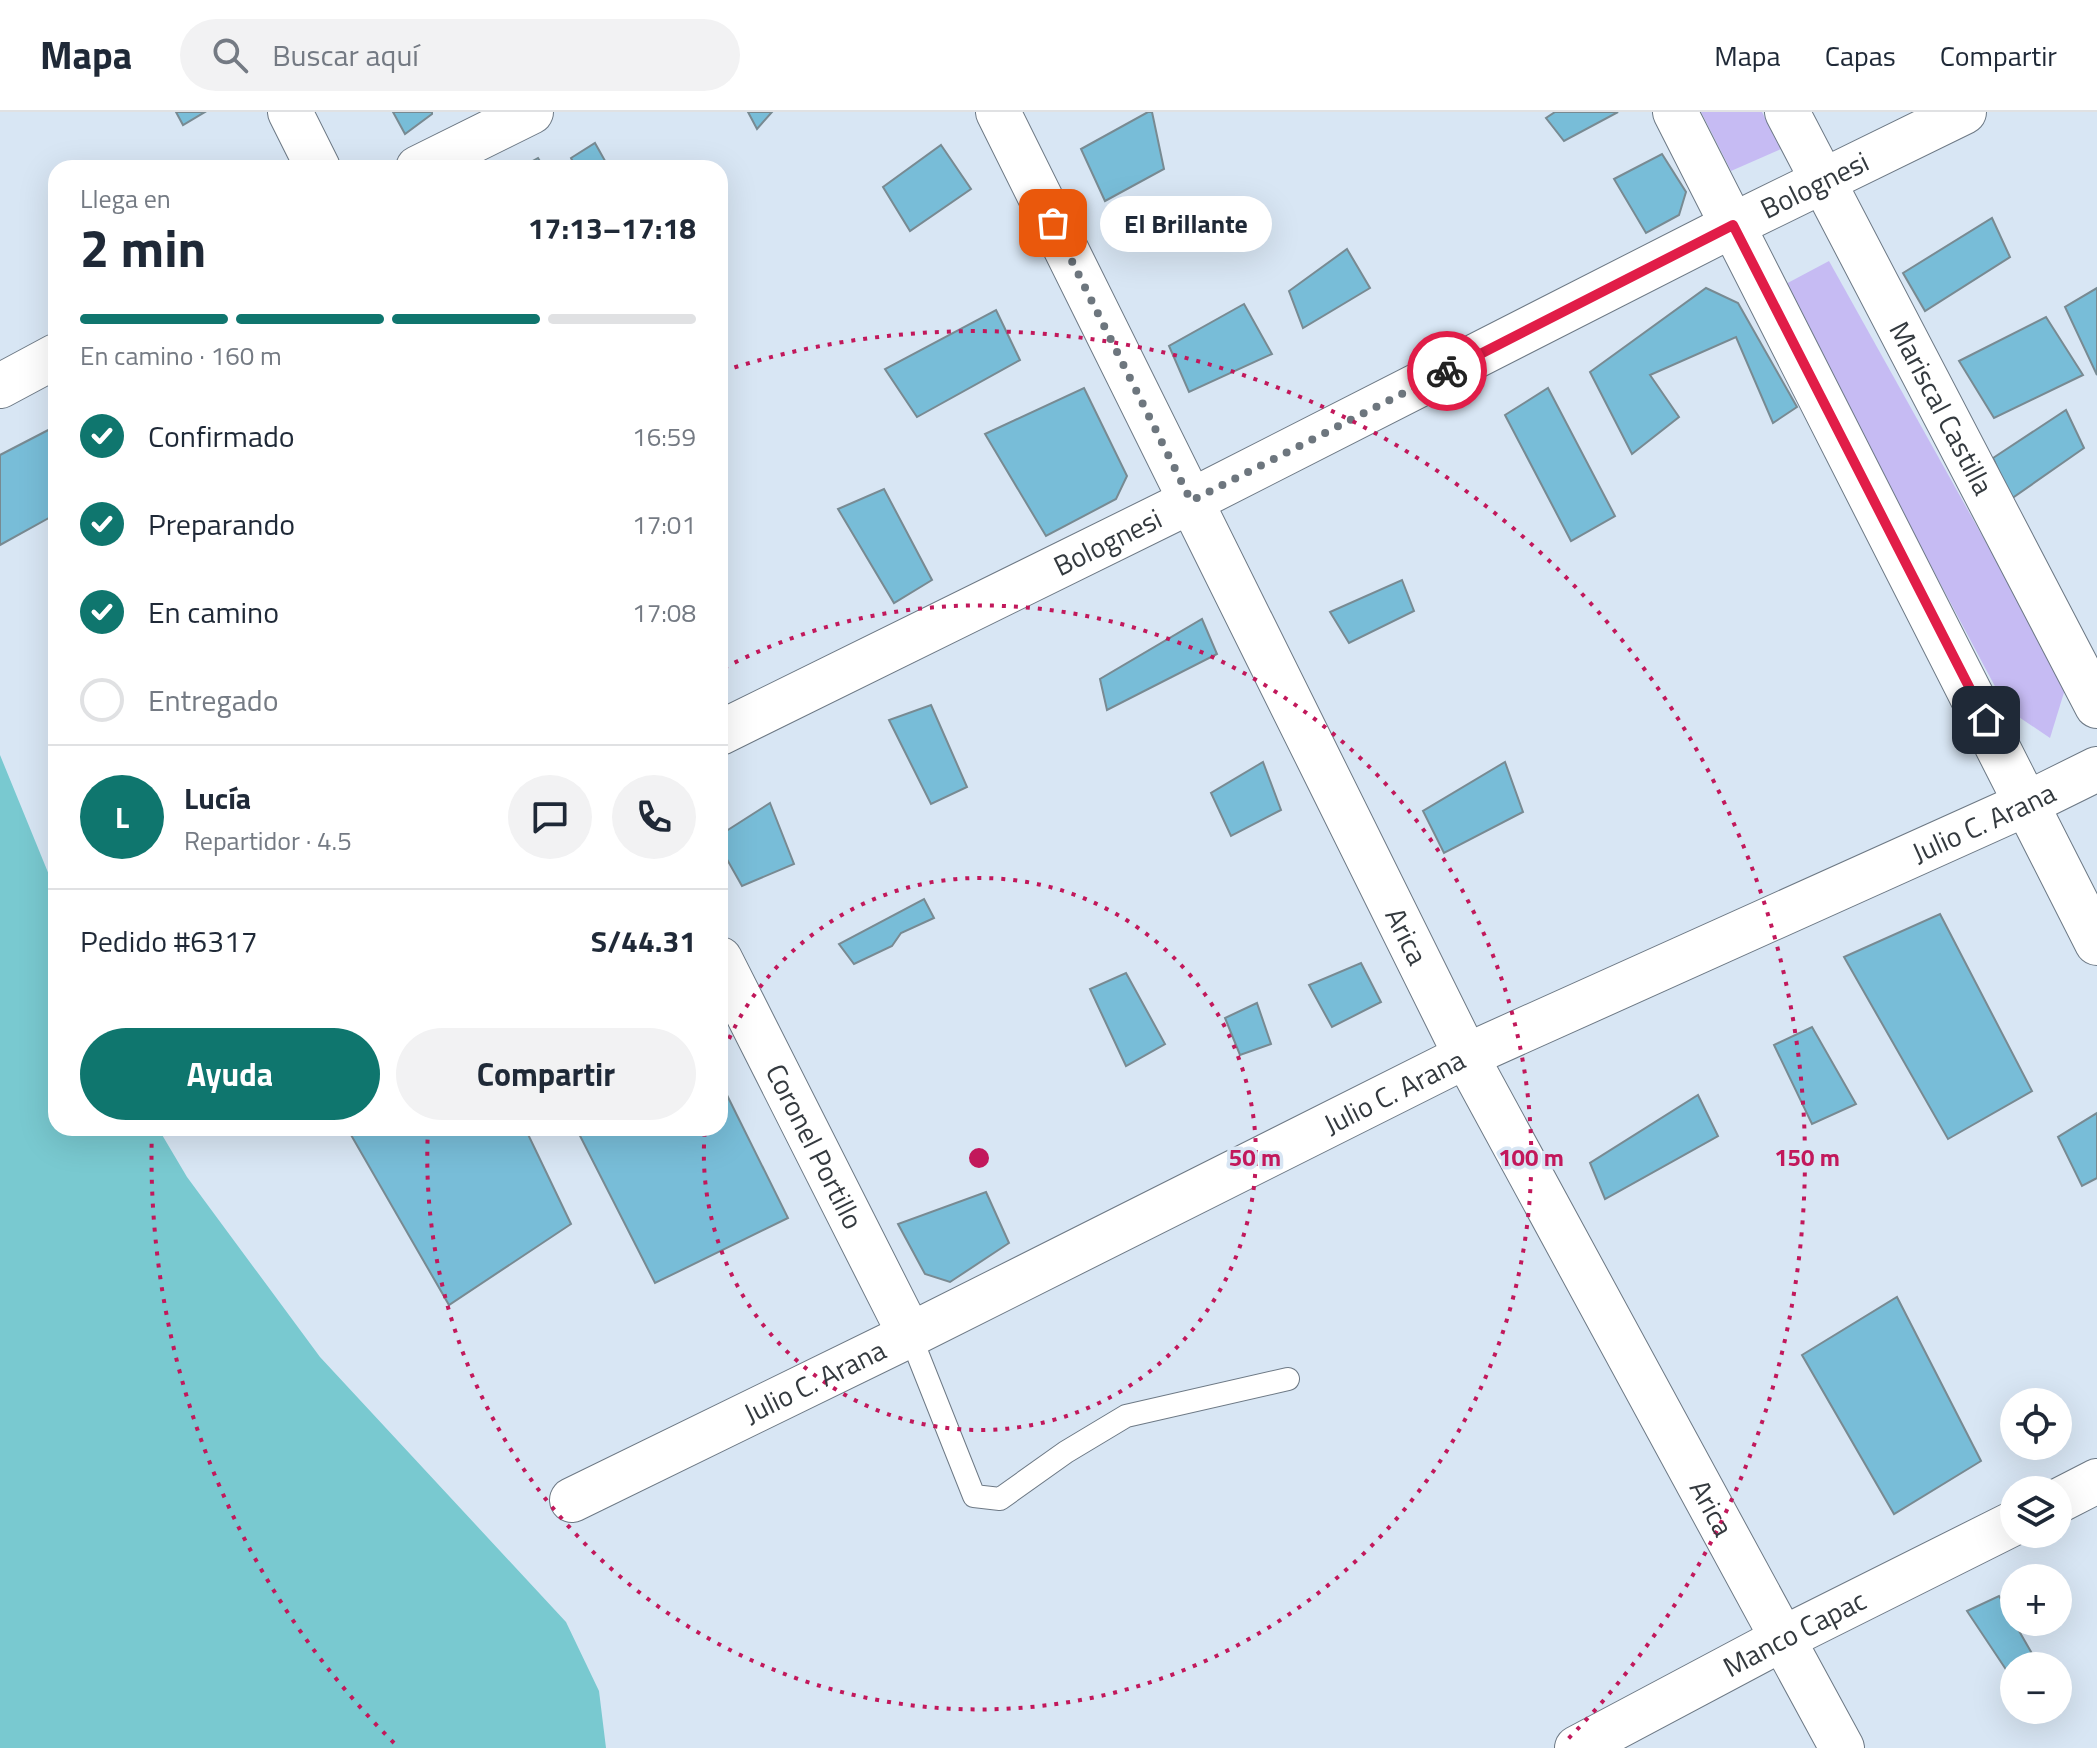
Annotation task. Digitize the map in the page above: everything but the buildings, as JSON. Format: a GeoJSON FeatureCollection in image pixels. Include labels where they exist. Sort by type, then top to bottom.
{"type":"FeatureCollection","features":[{"type":"Feature","properties":{"kind":"street"},"geometry":{"type":"LineString","coordinates":[[290,112],[314,160]]}},
{"type":"Feature","properties":{"kind":"street"},"geometry":{"type":"LineString","coordinates":[[434,160],[531,112]]}},
{"type":"Feature","properties":{"kind":"street","name":"Arica"},"geometry":{"type":"LineString","coordinates":[[998,112],[1466,1056],[1842,1748]]}},
{"type":"Feature","properties":{"kind":"street"},"geometry":{"type":"LineString","coordinates":[[1675,112],[2097,943]]}},
{"type":"Feature","properties":{"kind":"street","name":"Mariscal Castilla"},"geometry":{"type":"LineString","coordinates":[[1787,112],[2097,706]]}},
{"type":"Feature","properties":{"kind":"street","name":"Bolognesi"},"geometry":{"type":"LineString","coordinates":[[728,729],[1191,501],[1733,225],[1964,112]]}},
{"type":"Feature","properties":{"kind":"street"},"geometry":{"type":"LineString","coordinates":[[0,386],[48,360]]}},
{"type":"Feature","properties":{"kind":"street","name":"Julio C. Arana"},"geometry":{"type":"LineString","coordinates":[[572,1500],[910,1335],[1466,1056],[2097,769]]}},
{"type":"Feature","properties":{"kind":"street","name":"Coronel Portillo"},"geometry":{"type":"LineString","coordinates":[[728,975],[910,1335]]}},
{"type":"Feature","properties":{"kind":"street"},"geometry":{"type":"LineString","coordinates":[[2072,1494],[2097,1481]]}},
{"type":"Feature","properties":{"kind":"street","name":"Manco Capac"},"geometry":{"type":"LineString","coordinates":[[1577,1748],[1784,1638],[2000,1530]]}},
{"type":"Feature","properties":{"kind":"lane"},"geometry":{"type":"LineString","coordinates":[[910,1335],[974,1496],[1000,1499],[1066,1452],[1126,1416],[1288,1379]]}},
{"type":"Feature","properties":{"kind":"shaded area"},"geometry":{"type":"Polygon","coordinates":[[[1701,112],[1762,112],[1781,149],[1731,171],[1701,112]]]}},
{"type":"Feature","properties":{"kind":"shaded area"},"geometry":{"type":"Polygon","coordinates":[[[1829,261],[2066,686],[2050,738],[2007,709],[1782,286],[1829,261]]]}},
{"type":"Feature","properties":{"kind":"water"},"geometry":{"type":"Polygon","coordinates":[[[0,755],[48,872],[48,1136],[163,1136],[187,1177],[320,1357],[566,1622],[599,1691],[606,1748],[0,1748],[0,755]]]}},
{"type":"Feature","properties":{"kind":"way so far"},"geometry":{"type":"LineString","coordinates":[[1053,223],[1191,501],[1447,371]]}},
{"type":"Feature","properties":{"kind":"place","name":"El Brillante"},"geometry":{"type":"Point","coordinates":[1053,223]}},
{"type":"Feature","properties":{"kind":"route"},"geometry":{"type":"LineString","coordinates":[[1447,371],[1733,225],[1986,720]]}}]}
